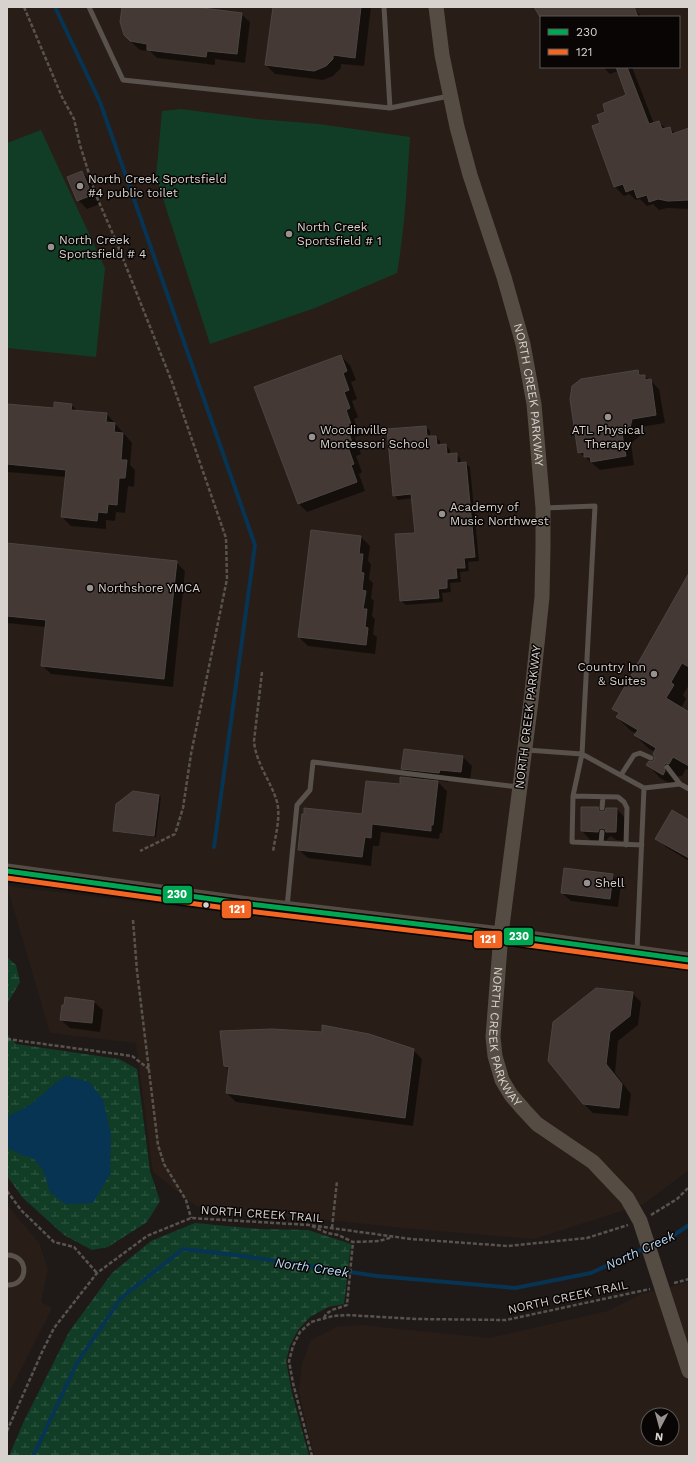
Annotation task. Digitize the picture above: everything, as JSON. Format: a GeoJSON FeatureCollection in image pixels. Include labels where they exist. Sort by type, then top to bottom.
{"type":"FeatureCollection","features":[{"type":"Feature","properties":{"kind":"street","name":"NORTH CREEK PARKWAY"},"geometry":{"type":"LineString","coordinates":[[436,7],[442,54],[450,96],[470,175],[504,277],[523,344],[534,404],[543,508],[542,597],[501,934],[493,1038],[495,1056],[502,1080],[512,1095],[537,1124],[593,1162],[627,1198],[640,1221],[689,1371]]}},
{"type":"Feature","properties":{"kind":"street"},"geometry":{"type":"LineString","coordinates":[[7,871],[287,908],[501,934],[689,960]]}},
{"type":"Feature","properties":{"kind":"lane"},"geometry":{"type":"LineString","coordinates":[[89,7],[123,80],[390,108],[450,96]]}},
{"type":"Feature","properties":{"kind":"lane"},"geometry":{"type":"LineString","coordinates":[[384,7],[390,108]]}},
{"type":"Feature","properties":{"kind":"lane"},"geometry":{"type":"LineString","coordinates":[[543,508],[595,506],[582,754],[573,796],[572,842],[642,845]]}},
{"type":"Feature","properties":{"kind":"lane"},"geometry":{"type":"LineString","coordinates":[[524,750],[582,754],[644,788],[680,784]]}},
{"type":"Feature","properties":{"kind":"lane"},"geometry":{"type":"LineString","coordinates":[[620,775],[634,755],[640,753],[651,758]]}},
{"type":"Feature","properties":{"kind":"lane"},"geometry":{"type":"LineString","coordinates":[[287,908],[297,805],[310,790],[313,762],[519,787]]}},
{"type":"Feature","properties":{"kind":"lane"},"geometry":{"type":"LineString","coordinates":[[667,767],[680,784],[689,789]]}},
{"type":"Feature","properties":{"kind":"lane"},"geometry":{"type":"LineString","coordinates":[[637,954],[644,788]]}},
{"type":"Feature","properties":{"kind":"lane"},"geometry":{"type":"LineString","coordinates":[[573,796],[618,797],[624,802],[627,808],[626,844]]}},
{"type":"Feature","properties":{"kind":"lane"},"geometry":{"type":"LineString","coordinates":[[602,808],[603,797]]}},
{"type":"Feature","properties":{"kind":"lane"},"geometry":{"type":"LineString","coordinates":[[601,843],[602,832]]}},
{"type":"Feature","properties":{"kind":"lane"},"geometry":{"type":"LineString","coordinates":[[7,1255],[20,1259],[24,1268],[23,1276],[20,1280],[16,1283],[7,1285]]}},
{"type":"Feature","properties":{"kind":"path"},"geometry":{"type":"LineString","coordinates":[[24,7],[62,97],[74,118],[80,145],[95,193],[119,248],[172,382],[226,538],[227,579],[191,754],[184,808],[175,834],[140,850]]}},
{"type":"Feature","properties":{"kind":"path"},"geometry":{"type":"LineString","coordinates":[[262,672],[254,750],[277,803],[278,813],[273,852]]}},
{"type":"Feature","properties":{"kind":"path"},"geometry":{"type":"LineString","coordinates":[[133,920],[137,971],[158,1145],[164,1164],[186,1200],[192,1218]]}},
{"type":"Feature","properties":{"kind":"path"},"geometry":{"type":"LineString","coordinates":[[7,1039],[132,1056],[149,1069]]}},
{"type":"Feature","properties":{"kind":"path"},"geometry":{"type":"LineString","coordinates":[[332,1228],[337,1181]]}},
{"type":"Feature","properties":{"kind":"path"},"geometry":{"type":"LineString","coordinates":[[640,1221],[677,1199],[689,1187]]}},
{"type":"Feature","properties":{"kind":"path"},"geometry":{"type":"LineString","coordinates":[[7,1191],[21,1210],[54,1242],[74,1247],[98,1273]]}},
{"type":"Feature","properties":{"kind":"path","name":"NORTH CREEK TRAIL"},"geometry":{"type":"LineString","coordinates":[[7,1431],[54,1328],[98,1273],[147,1236],[192,1218],[309,1225],[394,1237],[508,1246],[587,1238],[620,1227]]}},
{"type":"Feature","properties":{"kind":"path"},"geometry":{"type":"LineString","coordinates":[[309,1225],[354,1242],[379,1241],[394,1237]]}},
{"type":"Feature","properties":{"kind":"path"},"geometry":{"type":"LineString","coordinates":[[324,1318],[326,1314],[332,1310],[347,1305],[354,1242]]}},
{"type":"Feature","properties":{"kind":"path","name":"NORTH CREEK TRAIL"},"geometry":{"type":"LineString","coordinates":[[312,1456],[293,1383],[290,1361],[293,1346],[300,1332],[311,1322],[333,1316],[346,1315],[418,1319],[506,1320],[660,1286]]}},
{"type":"Feature","properties":{"kind":"shaded area"},"geometry":{"type":"Polygon","coordinates":[[[7,7],[689,7],[689,960],[7,871],[7,7]]]}},
{"type":"Feature","properties":{"kind":"shaded area"},"geometry":{"type":"Polygon","coordinates":[[[7,886],[689,968],[689,1170],[643,1204],[534,1239],[404,1228],[196,1206],[153,1172],[136,1043],[50,1033],[7,886]]]}},
{"type":"Feature","properties":{"kind":"shaded area"},"geometry":{"type":"Polygon","coordinates":[[[7,1205],[39,1243],[48,1269],[41,1302],[52,1308],[7,1397],[7,1205]]]}},
{"type":"Feature","properties":{"kind":"shaded area"},"geometry":{"type":"Polygon","coordinates":[[[689,1282],[689,1456],[314,1456],[299,1392],[302,1364],[311,1340],[337,1327],[361,1325],[489,1338],[608,1311],[641,1294],[689,1282]]]}},
{"type":"Feature","properties":{"kind":"green space","name":"North Creek Sportsfield # 1"},"geometry":{"type":"Polygon","coordinates":[[[181,109],[257,119],[319,124],[410,137],[404,222],[397,273],[315,308],[210,344],[156,177],[162,111],[181,109]]]}},
{"type":"Feature","properties":{"kind":"green space","name":"North Creek Sportsfield # 4"},"geometry":{"type":"Polygon","coordinates":[[[41,130],[105,268],[96,357],[7,348],[7,143],[41,130]]]}},
{"type":"Feature","properties":{"kind":"green space"},"geometry":{"type":"Polygon","coordinates":[[[7,957],[16,965],[20,982],[7,1004],[7,957]]]}},
{"type":"Feature","properties":{"kind":"green space"},"geometry":{"type":"Polygon","coordinates":[[[7,1034],[16,1044],[119,1059],[137,1069],[150,1171],[160,1201],[147,1222],[108,1247],[92,1250],[64,1235],[23,1198],[7,1176],[7,1034]]]}},
{"type":"Feature","properties":{"kind":"green space"},"geometry":{"type":"Polygon","coordinates":[[[195,1223],[260,1229],[308,1230],[351,1244],[344,1304],[328,1307],[310,1317],[298,1330],[290,1345],[286,1361],[292,1393],[309,1456],[9,1456],[24,1421],[69,1332],[112,1273],[151,1241],[195,1223]]]}},
{"type":"Feature","properties":{"kind":"water"},"geometry":{"type":"Polygon","coordinates":[[[66,1076],[89,1082],[103,1099],[111,1134],[110,1174],[93,1203],[65,1204],[50,1192],[43,1170],[33,1158],[21,1155],[7,1147],[6,1133],[9,1117],[29,1105],[66,1076]]]}},
{"type":"Feature","properties":{"kind":"building"},"geometry":{"type":"Polygon","coordinates":[[[122,7],[195,7],[242,13],[237,54],[207,51],[206,57],[147,50],[147,44],[130,41],[124,35],[120,22],[122,7]]]}},
{"type":"Feature","properties":{"kind":"building"},"geometry":{"type":"Polygon","coordinates":[[[273,7],[361,7],[355,58],[333,55],[333,59],[326,66],[314,71],[265,65],[273,7]]]}},
{"type":"Feature","properties":{"kind":"building"},"geometry":{"type":"Polygon","coordinates":[[[534,7],[634,7],[638,16],[540,16],[534,7]]]}},
{"type":"Feature","properties":{"kind":"building"},"geometry":{"type":"Polygon","coordinates":[[[616,68],[627,68],[649,124],[659,121],[662,129],[670,127],[672,134],[689,128],[689,200],[668,201],[658,199],[649,202],[647,195],[637,198],[634,189],[626,192],[623,184],[614,187],[592,126],[600,123],[597,115],[605,112],[603,104],[626,95],[616,68]]]}},
{"type":"Feature","properties":{"kind":"building","name":"North Creek Sportsfield #4 public toilet"},"geometry":{"type":"Polygon","coordinates":[[[82,171],[92,195],[77,201],[67,177],[82,171]]]}},
{"type":"Feature","properties":{"kind":"building","name":"Woodinville Montessori School"},"geometry":{"type":"Polygon","coordinates":[[[341,355],[347,371],[343,373],[349,390],[344,392],[350,408],[346,410],[352,427],[347,428],[353,445],[348,447],[354,464],[351,465],[357,482],[298,504],[254,387],[341,355]]]}},
{"type":"Feature","properties":{"kind":"building","name":"ATL Physical Therapy"},"geometry":{"type":"Polygon","coordinates":[[[638,370],[639,375],[645,375],[645,380],[651,379],[656,415],[632,419],[630,428],[622,434],[626,456],[591,462],[590,457],[584,457],[584,452],[578,453],[570,399],[572,386],[581,379],[638,370]]]}},
{"type":"Feature","properties":{"kind":"building"},"geometry":{"type":"Polygon","coordinates":[[[54,402],[72,404],[71,410],[107,413],[106,422],[115,423],[114,432],[123,433],[121,460],[127,460],[125,478],[119,478],[117,505],[108,504],[107,513],[98,512],[97,521],[61,517],[66,470],[7,464],[7,404],[54,408],[54,402]]]}},
{"type":"Feature","properties":{"kind":"building","name":"Academy of Music Northwest"},"geometry":{"type":"Polygon","coordinates":[[[426,426],[427,436],[436,436],[437,445],[446,444],[447,454],[457,453],[457,463],[466,462],[475,557],[464,558],[465,568],[456,568],[457,578],[447,579],[447,588],[438,589],[439,598],[400,601],[395,534],[415,533],[411,494],[393,496],[387,429],[426,426]]]}},
{"type":"Feature","properties":{"kind":"building"},"geometry":{"type":"Polygon","coordinates":[[[311,530],[361,536],[359,554],[363,554],[361,572],[364,573],[362,590],[366,591],[363,609],[367,609],[365,627],[368,628],[366,645],[298,637],[311,530]]]}},
{"type":"Feature","properties":{"kind":"building","name":"Northshore YMCA"},"geometry":{"type":"Polygon","coordinates":[[[7,543],[177,561],[164,679],[41,666],[46,620],[7,616],[7,543]]]}},
{"type":"Feature","properties":{"kind":"building","name":"Country Inn & Suites"},"geometry":{"type":"Polygon","coordinates":[[[689,573],[689,667],[682,663],[671,682],[674,685],[666,698],[689,712],[689,766],[673,757],[669,764],[666,763],[664,765],[665,771],[663,775],[646,765],[649,761],[652,762],[654,760],[655,757],[653,754],[656,748],[634,735],[638,730],[616,717],[619,713],[612,709],[689,573]]]}},
{"type":"Feature","properties":{"kind":"building"},"geometry":{"type":"Polygon","coordinates":[[[404,749],[463,756],[461,772],[440,770],[439,773],[401,769],[404,749]]]}},
{"type":"Feature","properties":{"kind":"building"},"geometry":{"type":"Polygon","coordinates":[[[400,777],[438,781],[431,831],[372,824],[371,838],[365,837],[362,857],[298,850],[304,808],[362,814],[366,781],[400,784],[400,777]]]}},
{"type":"Feature","properties":{"kind":"building"},"geometry":{"type":"Polygon","coordinates":[[[133,791],[159,795],[154,836],[113,831],[116,804],[133,791]]]}},
{"type":"Feature","properties":{"kind":"building"},"geometry":{"type":"Polygon","coordinates":[[[581,807],[598,807],[599,811],[602,812],[605,811],[606,808],[617,808],[616,832],[606,832],[605,829],[602,828],[599,829],[598,832],[581,831],[581,807]]]}},
{"type":"Feature","properties":{"kind":"building"},"geometry":{"type":"Polygon","coordinates":[[[672,810],[689,820],[689,858],[655,839],[672,810]]]}},
{"type":"Feature","properties":{"kind":"building","name":"Shell"},"geometry":{"type":"Polygon","coordinates":[[[564,868],[613,874],[610,899],[561,893],[564,868]]]}},
{"type":"Feature","properties":{"kind":"building"},"geometry":{"type":"Polygon","coordinates":[[[596,988],[633,992],[630,1016],[610,1032],[606,1064],[622,1084],[619,1108],[583,1104],[548,1061],[553,1022],[596,988]]]}},
{"type":"Feature","properties":{"kind":"building"},"geometry":{"type":"Polygon","coordinates":[[[65,997],[94,1001],[92,1023],[60,1020],[62,1005],[64,1005],[65,997]]]}},
{"type":"Feature","properties":{"kind":"building"},"geometry":{"type":"Polygon","coordinates":[[[322,1025],[369,1034],[414,1049],[405,1118],[226,1093],[229,1067],[224,1066],[220,1031],[272,1029],[322,1032],[322,1025]]]}},
{"type":"Feature","properties":{"kind":"waterway"},"geometry":{"type":"LineString","coordinates":[[55,7],[100,102],[255,545],[214,847]]}},
{"type":"Feature","properties":{"kind":"waterway","name":"North Creek"},"geometry":{"type":"LineString","coordinates":[[651,1245],[674,1235],[689,1225]]}},
{"type":"Feature","properties":{"kind":"waterway","name":"North Creek"},"geometry":{"type":"LineString","coordinates":[[33,1456],[77,1363],[121,1298],[183,1249],[236,1255],[377,1276],[515,1288],[591,1273],[645,1248]]}},
{"type":"Feature","properties":{"kind":"transit line","name":"230"},"geometry":{"type":"LineString","coordinates":[[7,871],[241,903],[501,934],[689,960]]}},
{"type":"Feature","properties":{"kind":"transit line","name":"121"},"geometry":{"type":"LineString","coordinates":[[7,878],[240,910],[500,941],[688,967]]}},
{"type":"Feature","properties":{"kind":"place","name":"North Creek Sportsfield #4 public toilet"},"geometry":{"type":"Point","coordinates":[80,186]}},
{"type":"Feature","properties":{"kind":"place","name":"North Creek Sportsfield # 1"},"geometry":{"type":"Point","coordinates":[289,234]}},
{"type":"Feature","properties":{"kind":"place","name":"North Creek Sportsfield # 4"},"geometry":{"type":"Point","coordinates":[51,247]}},
{"type":"Feature","properties":{"kind":"place","name":"ATL Physical Therapy"},"geometry":{"type":"Point","coordinates":[608,417]}},
{"type":"Feature","properties":{"kind":"place","name":"Woodinville Montessori School"},"geometry":{"type":"Point","coordinates":[312,437]}},
{"type":"Feature","properties":{"kind":"place","name":"Academy of Music Northwest"},"geometry":{"type":"Point","coordinates":[442,514]}},
{"type":"Feature","properties":{"kind":"place","name":"Northshore YMCA"},"geometry":{"type":"Point","coordinates":[90,588]}},
{"type":"Feature","properties":{"kind":"place","name":"Country Inn & Suites"},"geometry":{"type":"Point","coordinates":[654,674]}},
{"type":"Feature","properties":{"kind":"place","name":"Shell"},"geometry":{"type":"Point","coordinates":[587,883]}}]}
